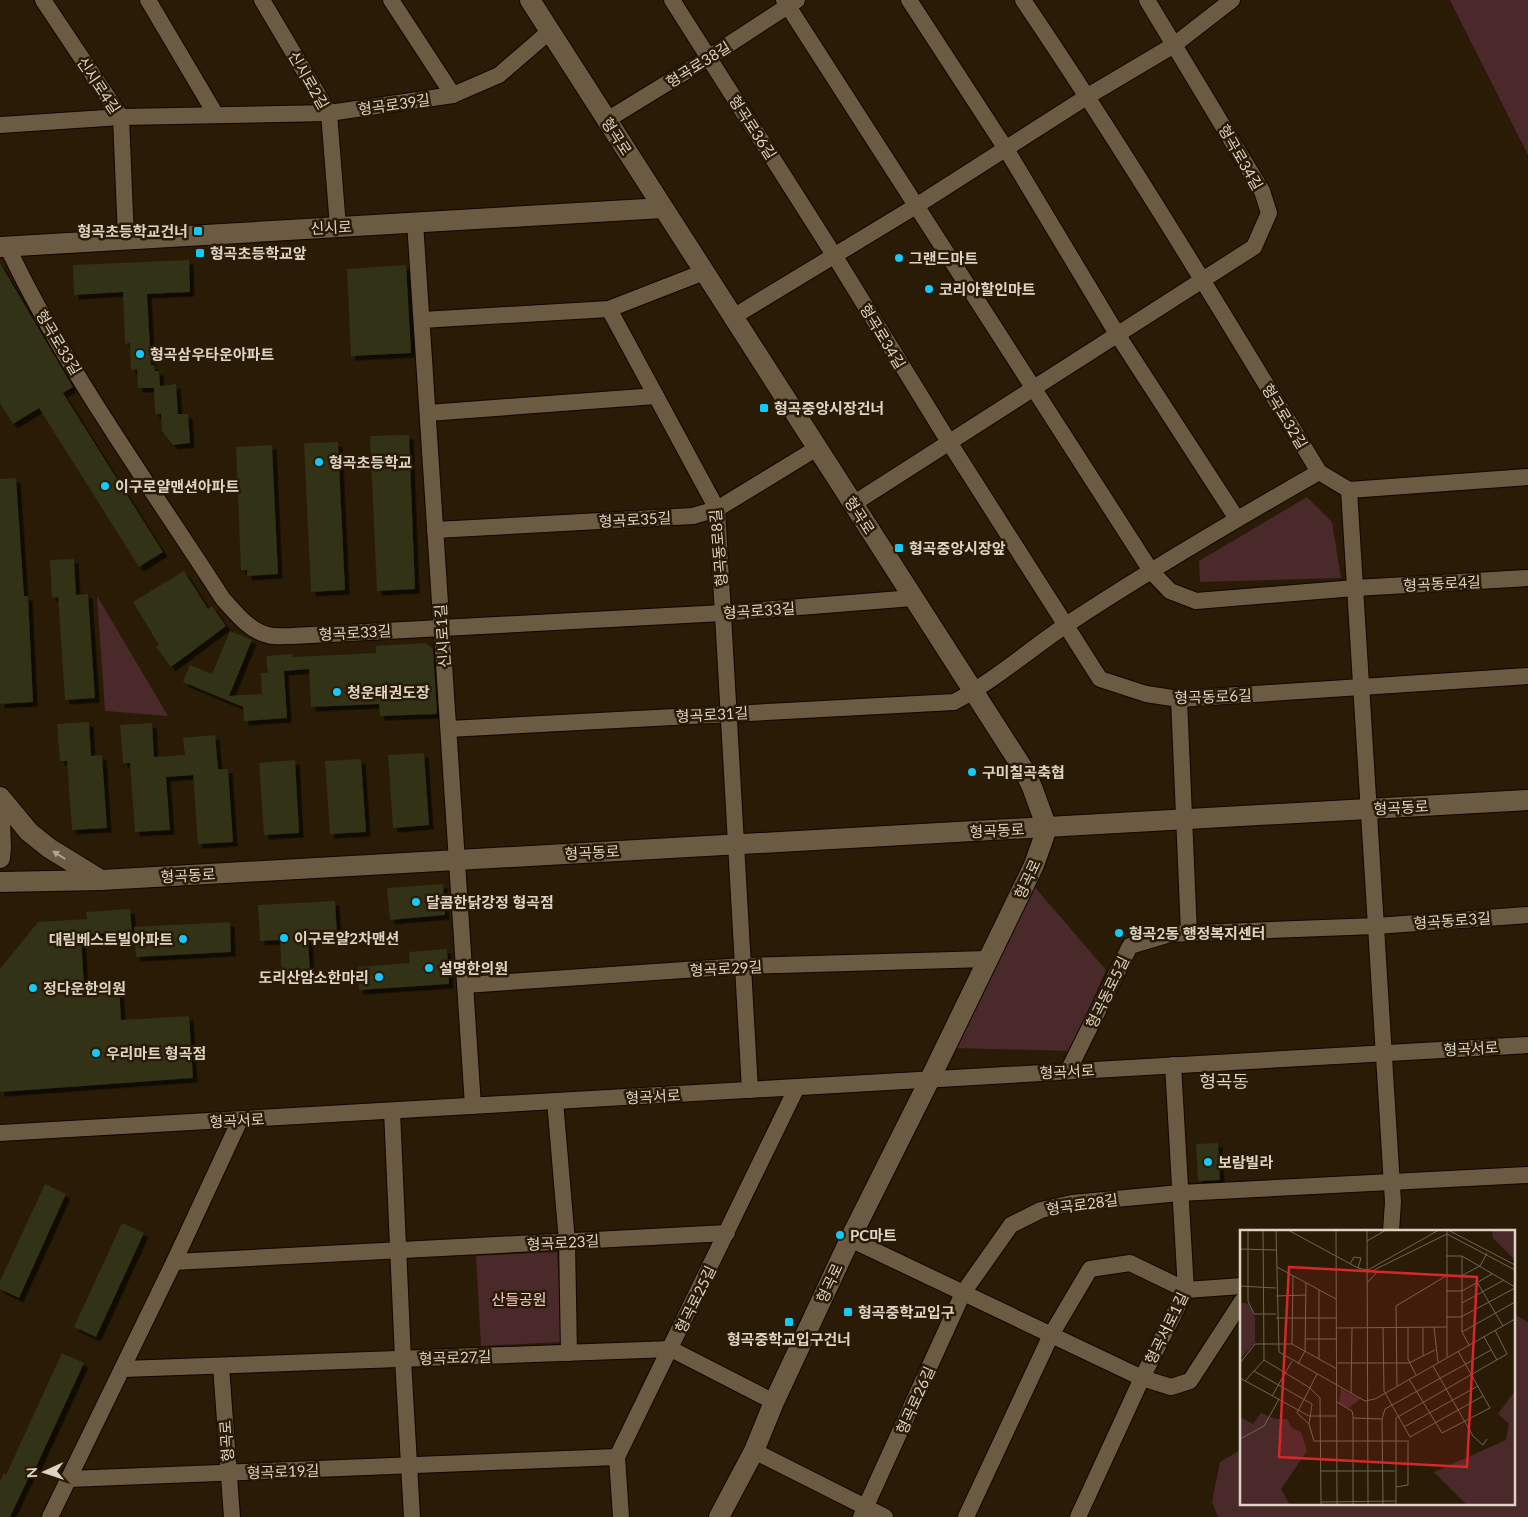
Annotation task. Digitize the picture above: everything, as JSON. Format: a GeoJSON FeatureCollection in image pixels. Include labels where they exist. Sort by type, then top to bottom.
{"type":"FeatureCollection","features":[{"type":"Feature","properties":{"kind":"street","name":"신시로4길"},"geometry":{"type":"LineString","coordinates":[[43,0],[121,117],[126,239]]}},
{"type":"Feature","properties":{"kind":"street"},"geometry":{"type":"LineString","coordinates":[[148,0],[216,115]]}},
{"type":"Feature","properties":{"kind":"street","name":"신시로2길"},"geometry":{"type":"LineString","coordinates":[[262,0],[329,113],[338,227]]}},
{"type":"Feature","properties":{"kind":"street","name":"형곡로39길"},"geometry":{"type":"LineString","coordinates":[[391,0],[453,96]]}},
{"type":"Feature","properties":{"kind":"street","name":"형곡로"},"geometry":{"type":"LineString","coordinates":[[530,0],[1024,770],[1047,828],[1034,865],[850,1239],[774,1402],[754,1451],[719,1517]]}},
{"type":"Feature","properties":{"kind":"street","name":"형곡로36길"},"geometry":{"type":"LineString","coordinates":[[672,0],[834,254]]}},
{"type":"Feature","properties":{"kind":"street"},"geometry":{"type":"LineString","coordinates":[[909,0],[1006,149],[1117,334],[1237,519]]}},
{"type":"Feature","properties":{"kind":"street"},"geometry":{"type":"LineString","coordinates":[[1023,0],[1088,96],[1203,279]]}},
{"type":"Feature","properties":{"kind":"street"},"geometry":{"type":"LineString","coordinates":[[1147,0],[1174,45]]}},
{"type":"Feature","properties":{"kind":"street"},"geometry":{"type":"LineString","coordinates":[[733,317],[916,206],[1088,96],[1174,45],[1232,0]]}},
{"type":"Feature","properties":{"kind":"street"},"geometry":{"type":"LineString","coordinates":[[790,2],[916,206],[1151,571],[1170,591],[1196,601],[1355,588]]}},
{"type":"Feature","properties":{"kind":"street","name":"형곡로38길"},"geometry":{"type":"LineString","coordinates":[[607,120],[708,58],[790,2]]}},
{"type":"Feature","properties":{"kind":"street","name":"형곡로39길"},"geometry":{"type":"LineString","coordinates":[[0,125],[121,117],[329,113],[453,96],[499,75],[550,31]]}},
{"type":"Feature","properties":{"kind":"street","name":"형곡로34길"},"geometry":{"type":"LineString","coordinates":[[852,504],[1254,247],[1269,213],[1262,191],[1174,45]]}},
{"type":"Feature","properties":{"kind":"street","name":"신시로"},"geometry":{"type":"LineString","coordinates":[[3,246],[663,208]]}},
{"type":"Feature","properties":{"kind":"street","name":"신시로1길"},"geometry":{"type":"LineString","coordinates":[[415,222],[457,860]]}},
{"type":"Feature","properties":{"kind":"street","name":"형곡로33길"},"geometry":{"type":"LineString","coordinates":[[3,246],[102,414],[222,599],[254,629],[268,635],[292,636],[723,613],[913,598]]}},
{"type":"Feature","properties":{"kind":"street","name":"형곡로34길"},"geometry":{"type":"LineString","coordinates":[[834,254],[949,442]]}},
{"type":"Feature","properties":{"kind":"street"},"geometry":{"type":"LineString","coordinates":[[422,320],[609,309],[704,272]]}},
{"type":"Feature","properties":{"kind":"street","name":"형곡로32길"},"geometry":{"type":"LineString","coordinates":[[1203,279],[1319,472]]}},
{"type":"Feature","properties":{"kind":"street","name":"형곡동로8길"},"geometry":{"type":"LineString","coordinates":[[609,309],[718,510],[736,844]]}},
{"type":"Feature","properties":{"kind":"street"},"geometry":{"type":"LineString","coordinates":[[428,413],[656,396]]}},
{"type":"Feature","properties":{"kind":"street"},"geometry":{"type":"LineString","coordinates":[[949,442],[1066,626]]}},
{"type":"Feature","properties":{"kind":"street","name":"형곡로35길"},"geometry":{"type":"LineString","coordinates":[[436,530],[693,516],[718,510],[817,448]]}},
{"type":"Feature","properties":{"kind":"street"},"geometry":{"type":"LineString","coordinates":[[973,692],[1066,626],[1151,571],[1319,472],[1349,490],[1528,477]]}},
{"type":"Feature","properties":{"kind":"street"},"geometry":{"type":"LineString","coordinates":[[1349,490],[1392,1182],[1391,1230]]}},
{"type":"Feature","properties":{"kind":"street","name":"형곡동로4길"},"geometry":{"type":"LineString","coordinates":[[1355,588],[1528,578]]}},
{"type":"Feature","properties":{"kind":"street","name":"형곡동로6길"},"geometry":{"type":"LineString","coordinates":[[1066,626],[1100,679],[1146,694],[1179,699],[1361,687]]}},
{"type":"Feature","properties":{"kind":"street"},"geometry":{"type":"LineString","coordinates":[[1361,687],[1528,676]]}},
{"type":"Feature","properties":{"kind":"street","name":"형곡로31길"},"geometry":{"type":"LineString","coordinates":[[449,729],[954,702],[973,692]]}},
{"type":"Feature","properties":{"kind":"street"},"geometry":{"type":"LineString","coordinates":[[1179,699],[1189,933]]}},
{"type":"Feature","properties":{"kind":"street"},"geometry":{"type":"LineString","coordinates":[[0,797],[29,832],[49,848],[101,880]]}},
{"type":"Feature","properties":{"kind":"street","name":"형곡동로"},"geometry":{"type":"LineString","coordinates":[[0,882],[101,880],[1528,800]]}},
{"type":"Feature","properties":{"kind":"street"},"geometry":{"type":"LineString","coordinates":[[0,822],[0,858]]}},
{"type":"Feature","properties":{"kind":"street"},"geometry":{"type":"LineString","coordinates":[[736,844],[750,1090]]}},
{"type":"Feature","properties":{"kind":"street"},"geometry":{"type":"LineString","coordinates":[[457,860],[474,1106]]}},
{"type":"Feature","properties":{"kind":"street","name":"형곡동로3길"},"geometry":{"type":"LineString","coordinates":[[1376,926],[1528,915]]}},
{"type":"Feature","properties":{"kind":"street","name":"형곡동로5길"},"geometry":{"type":"LineString","coordinates":[[1068,1071],[1130,946],[1170,934],[1376,926]]}},
{"type":"Feature","properties":{"kind":"street","name":"형곡로29길"},"geometry":{"type":"LineString","coordinates":[[465,985],[743,966],[987,959]]}},
{"type":"Feature","properties":{"kind":"street","name":"형곡서로"},"geometry":{"type":"LineString","coordinates":[[0,1134],[1528,1045]]}},
{"type":"Feature","properties":{"kind":"street","name":"형곡서로1길"},"geometry":{"type":"LineString","coordinates":[[1078,1517],[1142,1378],[1186,1290],[1173,1065]]}},
{"type":"Feature","properties":{"kind":"street","name":"형곡로25길"},"geometry":{"type":"LineString","coordinates":[[621,1517],[617,1457],[797,1087]]}},
{"type":"Feature","properties":{"kind":"street"},"geometry":{"type":"LineString","coordinates":[[555,1101],[567,1242],[570,1353]]}},
{"type":"Feature","properties":{"kind":"street"},"geometry":{"type":"LineString","coordinates":[[392,1111],[412,1517]]}},
{"type":"Feature","properties":{"kind":"street"},"geometry":{"type":"LineString","coordinates":[[50,1517],[123,1369],[240,1120]]}},
{"type":"Feature","properties":{"kind":"street"},"geometry":{"type":"LineString","coordinates":[[1180,1194],[1528,1175]]}},
{"type":"Feature","properties":{"kind":"street","name":"형곡로28길"},"geometry":{"type":"LineString","coordinates":[[963,1293],[1011,1225],[1041,1210],[1072,1202],[1180,1194]]}},
{"type":"Feature","properties":{"kind":"street","name":"형곡로23길"},"geometry":{"type":"LineString","coordinates":[[399,1250],[727,1233]]}},
{"type":"Feature","properties":{"kind":"street"},"geometry":{"type":"LineString","coordinates":[[850,1239],[1142,1378],[1171,1387],[1190,1381],[1240,1303]]}},
{"type":"Feature","properties":{"kind":"street"},"geometry":{"type":"LineString","coordinates":[[174,1262],[399,1250]]}},
{"type":"Feature","properties":{"kind":"street"},"geometry":{"type":"LineString","coordinates":[[966,1517],[1051,1335],[1090,1269],[1130,1262],[1186,1290],[1240,1286]]}},
{"type":"Feature","properties":{"kind":"street","name":"형곡로26길"},"geometry":{"type":"LineString","coordinates":[[864,1512],[963,1293]]}},
{"type":"Feature","properties":{"kind":"street","name":"형곡로27길"},"geometry":{"type":"LineString","coordinates":[[123,1369],[670,1349],[774,1402]]}},
{"type":"Feature","properties":{"kind":"street","name":"형곡로"},"geometry":{"type":"LineString","coordinates":[[221,1366],[232,1517]]}},
{"type":"Feature","properties":{"kind":"street"},"geometry":{"type":"LineString","coordinates":[[754,1451],[864,1512],[885,1517]]}},
{"type":"Feature","properties":{"kind":"street"},"geometry":{"type":"LineString","coordinates":[[408,1466],[617,1457]]}},
{"type":"Feature","properties":{"kind":"street","name":"형곡로19길"},"geometry":{"type":"LineString","coordinates":[[69,1479],[408,1466]]}},
{"type":"Feature","properties":{"kind":"green space"},"geometry":{"type":"Polygon","coordinates":[[[1450,0],[1528,0],[1528,155],[1450,0]]]}},
{"type":"Feature","properties":{"kind":"green space"},"geometry":{"type":"Polygon","coordinates":[[[1307,497],[1332,522],[1341,578],[1200,582],[1199,561],[1307,497]]]}},
{"type":"Feature","properties":{"kind":"green space"},"geometry":{"type":"Polygon","coordinates":[[[97,596],[168,716],[105,711],[97,596]]]}},
{"type":"Feature","properties":{"kind":"green space"},"geometry":{"type":"Polygon","coordinates":[[[1033,885],[1106,970],[1071,1051],[955,1048],[1033,885]]]}},
{"type":"Feature","properties":{"kind":"green space","name":"산들공원"},"geometry":{"type":"Polygon","coordinates":[[[557,1252],[562,1342],[481,1346],[476,1256],[557,1252]]]}},
{"type":"Feature","properties":{"kind":"green space"},"geometry":{"type":"Polygon","coordinates":[[[1516,1315],[1528,1322],[1528,1517],[1218,1517],[1212,1502],[1220,1462],[1240,1450],[1240,1504],[1516,1504],[1516,1315]]]}},
{"type":"Feature","properties":{"kind":"building","name":"형곡삼우타운아파트"},"geometry":{"type":"Polygon","coordinates":[[[189,260],[190,292],[147,294],[151,365],[154,365],[155,371],[159,371],[160,386],[176,384],[178,414],[188,414],[190,443],[173,445],[162,431],[161,414],[155,414],[154,388],[138,388],[137,369],[131,370],[130,343],[125,344],[123,292],[74,295],[73,265],[189,260]]]}},
{"type":"Feature","properties":{"kind":"building"},"geometry":{"type":"Polygon","coordinates":[[[0,263],[73,387],[63,393],[163,552],[139,567],[39,408],[13,424],[0,403],[0,263]]]}},
{"type":"Feature","properties":{"kind":"building"},"geometry":{"type":"Polygon","coordinates":[[[406,265],[411,353],[351,356],[347,269],[406,265]]]}},
{"type":"Feature","properties":{"kind":"building"},"geometry":{"type":"Polygon","coordinates":[[[409,435],[415,589],[377,591],[370,436],[409,435]]]}},
{"type":"Feature","properties":{"kind":"building"},"geometry":{"type":"Polygon","coordinates":[[[338,442],[345,590],[311,592],[304,443],[338,442]]]}},
{"type":"Feature","properties":{"kind":"building"},"geometry":{"type":"Polygon","coordinates":[[[272,445],[278,574],[247,576],[247,570],[241,570],[236,447],[272,445]]]}},
{"type":"Feature","properties":{"kind":"building"},"geometry":{"type":"Polygon","coordinates":[[[16,478],[24,596],[28,596],[33,702],[0,704],[0,479],[16,478]]]}},
{"type":"Feature","properties":{"kind":"building"},"geometry":{"type":"Polygon","coordinates":[[[74,559],[76,595],[88,594],[95,698],[65,700],[58,597],[52,598],[50,560],[74,559]]]}},
{"type":"Feature","properties":{"kind":"building"},"geometry":{"type":"Polygon","coordinates":[[[184,571],[208,609],[212,606],[226,626],[171,667],[156,647],[159,645],[133,602],[184,571]]]}},
{"type":"Feature","properties":{"kind":"building"},"geometry":{"type":"Polygon","coordinates":[[[230,631],[252,640],[229,696],[262,694],[261,673],[268,673],[266,656],[293,654],[293,657],[376,653],[376,646],[426,643],[433,649],[437,714],[380,716],[379,704],[311,707],[309,669],[284,671],[287,718],[244,721],[243,707],[183,682],[190,665],[212,674],[230,631]]]}},
{"type":"Feature","properties":{"kind":"building"},"geometry":{"type":"Polygon","coordinates":[[[89,722],[91,756],[102,755],[107,828],[72,830],[67,761],[60,761],[57,724],[89,722]]]}},
{"type":"Feature","properties":{"kind":"building"},"geometry":{"type":"Polygon","coordinates":[[[152,723],[154,757],[185,755],[183,738],[215,735],[218,769],[228,769],[233,842],[198,844],[193,775],[166,777],[170,830],[135,832],[130,763],[123,763],[120,725],[152,723]]]}},
{"type":"Feature","properties":{"kind":"building"},"geometry":{"type":"Polygon","coordinates":[[[424,753],[429,825],[393,828],[388,755],[424,753]]]}},
{"type":"Feature","properties":{"kind":"building"},"geometry":{"type":"Polygon","coordinates":[[[361,759],[366,832],[330,834],[325,761],[361,759]]]}},
{"type":"Feature","properties":{"kind":"building"},"geometry":{"type":"Polygon","coordinates":[[[295,760],[299,833],[264,835],[259,763],[295,760]]]}},
{"type":"Feature","properties":{"kind":"building","name":"달콤한닭강정 형곡점"},"geometry":{"type":"Polygon","coordinates":[[[443,884],[445,915],[390,920],[387,888],[443,884]]]}},
{"type":"Feature","properties":{"kind":"building","name":"이구로얄2차맨션"},"geometry":{"type":"Polygon","coordinates":[[[335,901],[337,934],[308,936],[310,975],[282,977],[280,940],[260,941],[258,905],[335,901]]]}},
{"type":"Feature","properties":{"kind":"building"},"geometry":{"type":"Polygon","coordinates":[[[130,909],[132,931],[81,935],[84,987],[119,984],[121,1020],[189,1016],[193,1078],[0,1092],[0,969],[38,922],[87,919],[86,912],[130,909]]]}},
{"type":"Feature","properties":{"kind":"building","name":"대림베스트빌아파트"},"geometry":{"type":"Polygon","coordinates":[[[230,922],[231,952],[136,957],[134,927],[230,922]]]}},
{"type":"Feature","properties":{"kind":"building"},"geometry":{"type":"Polygon","coordinates":[[[447,949],[449,984],[359,990],[358,967],[410,963],[409,952],[447,949]]]}},
{"type":"Feature","properties":{"kind":"building","name":"보람빌라"},"geometry":{"type":"Polygon","coordinates":[[[1218,1143],[1220,1180],[1198,1181],[1196,1144],[1218,1143]]]}},
{"type":"Feature","properties":{"kind":"building"},"geometry":{"type":"Polygon","coordinates":[[[45,1184],[66,1194],[19,1298],[0,1289],[0,1281],[45,1184]]]}},
{"type":"Feature","properties":{"kind":"building"},"geometry":{"type":"Polygon","coordinates":[[[122,1223],[144,1233],[96,1337],[74,1327],[122,1223]]]}},
{"type":"Feature","properties":{"kind":"building"},"geometry":{"type":"Polygon","coordinates":[[[62,1353],[84,1363],[36,1467],[34,1466],[10,1517],[0,1517],[0,1482],[4,1473],[6,1475],[62,1353]]]}},
{"type":"Feature","properties":{"kind":"place","name":"형곡초등학교건너"},"geometry":{"type":"Point","coordinates":[198,231]}},
{"type":"Feature","properties":{"kind":"place","name":"형곡초등학교앞"},"geometry":{"type":"Point","coordinates":[200,253]}},
{"type":"Feature","properties":{"kind":"place","name":"그랜드마트"},"geometry":{"type":"Point","coordinates":[899,258]}},
{"type":"Feature","properties":{"kind":"place","name":"코리아할인마트"},"geometry":{"type":"Point","coordinates":[929,289]}},
{"type":"Feature","properties":{"kind":"place","name":"형곡삼우타운아파트"},"geometry":{"type":"Point","coordinates":[140,354]}},
{"type":"Feature","properties":{"kind":"place","name":"형곡중앙시장건너"},"geometry":{"type":"Point","coordinates":[764,408]}},
{"type":"Feature","properties":{"kind":"place","name":"형곡초등학교"},"geometry":{"type":"Point","coordinates":[319,462]}},
{"type":"Feature","properties":{"kind":"place","name":"이구로얄맨션아파트"},"geometry":{"type":"Point","coordinates":[105,486]}},
{"type":"Feature","properties":{"kind":"place","name":"형곡중앙시장앞"},"geometry":{"type":"Point","coordinates":[899,548]}},
{"type":"Feature","properties":{"kind":"place","name":"청운태권도장"},"geometry":{"type":"Point","coordinates":[337,692]}},
{"type":"Feature","properties":{"kind":"place","name":"구미칠곡축협"},"geometry":{"type":"Point","coordinates":[972,772]}},
{"type":"Feature","properties":{"kind":"place","name":"달콤한닭강정 형곡점"},"geometry":{"type":"Point","coordinates":[416,902]}},
{"type":"Feature","properties":{"kind":"place","name":"형곡2동 행정복지센터"},"geometry":{"type":"Point","coordinates":[1119,933]}},
{"type":"Feature","properties":{"kind":"place","name":"이구로얄2차맨션"},"geometry":{"type":"Point","coordinates":[284,938]}},
{"type":"Feature","properties":{"kind":"place","name":"대림베스트빌아파트"},"geometry":{"type":"Point","coordinates":[183,939]}},
{"type":"Feature","properties":{"kind":"place","name":"설명한의원"},"geometry":{"type":"Point","coordinates":[429,968]}},
{"type":"Feature","properties":{"kind":"place","name":"도리산암소한마리"},"geometry":{"type":"Point","coordinates":[379,977]}},
{"type":"Feature","properties":{"kind":"place","name":"정다운한의원"},"geometry":{"type":"Point","coordinates":[33,988]}},
{"type":"Feature","properties":{"kind":"place","name":"우리마트 형곡점"},"geometry":{"type":"Point","coordinates":[96,1053]}},
{"type":"Feature","properties":{"kind":"place","name":"보람빌라"},"geometry":{"type":"Point","coordinates":[1208,1162]}},
{"type":"Feature","properties":{"kind":"place","name":"PC마트"},"geometry":{"type":"Point","coordinates":[840,1235]}},
{"type":"Feature","properties":{"kind":"place","name":"형곡중학교입구"},"geometry":{"type":"Point","coordinates":[848,1312]}},
{"type":"Feature","properties":{"kind":"place","name":"형곡중학교입구건너"},"geometry":{"type":"Point","coordinates":[789,1322]}},
{"type":"Feature","properties":{"kind":"district","name":"형곡동"},"geometry":{"type":"Point","coordinates":[1224,1081]}}]}
